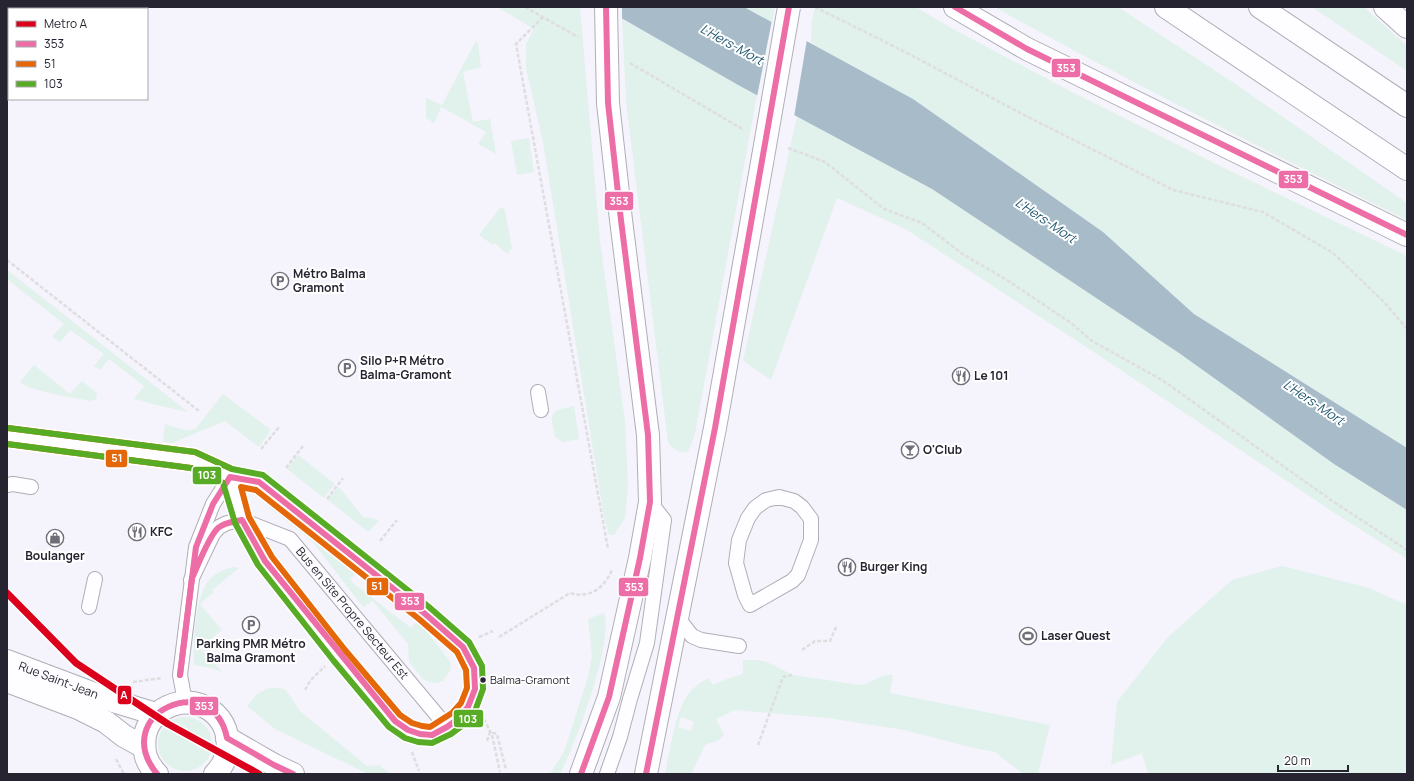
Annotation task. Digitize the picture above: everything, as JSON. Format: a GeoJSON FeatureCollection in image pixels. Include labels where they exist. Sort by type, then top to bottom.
{"type":"FeatureCollection","features":[{"type":"Feature","properties":{"kind":"main road"},"geometry":{"type":"LineString","coordinates":[[581,774],[609,697],[640,558],[650,502],[648,435],[608,103],[606,7]]}},
{"type":"Feature","properties":{"kind":"main road"},"geometry":{"type":"LineString","coordinates":[[646,774],[715,428],[764,157],[789,7]]}},
{"type":"Feature","properties":{"kind":"main road"},"geometry":{"type":"LineString","coordinates":[[955,7],[1027,49],[1407,236]]}},
{"type":"Feature","properties":{"kind":"main road"},"geometry":{"type":"LineString","coordinates":[[1166,7],[1407,169]]}},
{"type":"Feature","properties":{"kind":"main road"},"geometry":{"type":"LineString","coordinates":[[1260,7],[1407,106]]}},
{"type":"Feature","properties":{"kind":"main road"},"geometry":{"type":"LineString","coordinates":[[1385,7],[1407,27]]}},
{"type":"Feature","properties":{"kind":"main road","name":"Rue Saint-Jean"},"geometry":{"type":"LineString","coordinates":[[7,661],[113,701],[156,714]]}},
{"type":"Feature","properties":{"kind":"main road","name":"Rue Saint-Jean"},"geometry":{"type":"LineString","coordinates":[[7,681],[78,708],[106,722],[124,736],[144,748]]}},
{"type":"Feature","properties":{"kind":"main road"},"geometry":{"type":"LineString","coordinates":[[157,774],[146,759],[144,748],[146,729],[156,714],[169,705],[184,702],[196,703],[208,708],[216,715],[224,726],[228,738],[227,750],[224,762],[215,774]]}},
{"type":"Feature","properties":{"kind":"main road"},"geometry":{"type":"LineString","coordinates":[[228,738],[274,765],[293,774]]}},
{"type":"Feature","properties":{"kind":"lane"},"geometry":{"type":"LineString","coordinates":[[538,392],[541,410]]}},
{"type":"Feature","properties":{"kind":"lane"},"geometry":{"type":"LineString","coordinates":[[7,436],[193,460],[230,477],[259,482],[424,613],[463,647],[474,668],[475,690],[468,707],[458,719],[432,735],[420,734],[408,730],[395,721],[265,562],[242,520],[230,477]]}},
{"type":"Feature","properties":{"kind":"lane"},"geometry":{"type":"LineString","coordinates":[[184,702],[180,675],[196,547],[213,504],[230,477]]}},
{"type":"Feature","properties":{"kind":"lane"},"geometry":{"type":"LineString","coordinates":[[7,485],[13,484],[31,487]]}},
{"type":"Feature","properties":{"kind":"lane"},"geometry":{"type":"LineString","coordinates":[[779,497],[794,501],[802,506],[811,519],[811,540],[798,575],[792,581],[750,605],[745,595],[736,563],[739,540],[748,518],[755,508],[766,500],[779,497]]}},
{"type":"Feature","properties":{"kind":"lane"},"geometry":{"type":"LineString","coordinates":[[607,774],[620,737],[647,643],[664,520],[650,502]]}},
{"type":"Feature","properties":{"kind":"lane"},"geometry":{"type":"LineString","coordinates":[[191,580],[213,534],[219,527],[227,523],[242,520]]}},
{"type":"Feature","properties":{"kind":"lane","name":"Bus en Site Propre Secteur Est"},"geometry":{"type":"LineString","coordinates":[[242,520],[290,539],[447,727]]}},
{"type":"Feature","properties":{"kind":"lane"},"geometry":{"type":"LineString","coordinates":[[89,607],[94,579]]}},
{"type":"Feature","properties":{"kind":"lane"},"geometry":{"type":"LineString","coordinates":[[678,618],[692,636],[701,640],[739,646]]}},
{"type":"Feature","properties":{"kind":"path"},"geometry":{"type":"LineString","coordinates":[[525,7],[578,37]]}},
{"type":"Feature","properties":{"kind":"path"},"geometry":{"type":"LineString","coordinates":[[815,7],[1173,190],[1263,212],[1333,253],[1385,303],[1407,329]]}},
{"type":"Feature","properties":{"kind":"path"},"geometry":{"type":"LineString","coordinates":[[542,17],[516,44],[608,549]]}},
{"type":"Feature","properties":{"kind":"path"},"geometry":{"type":"LineString","coordinates":[[628,62],[751,133]]}},
{"type":"Feature","properties":{"kind":"path"},"geometry":{"type":"LineString","coordinates":[[788,148],[825,162],[884,209],[922,224],[964,255],[1007,280],[1071,323],[1092,341],[1162,380],[1331,500],[1407,550]]}},
{"type":"Feature","properties":{"kind":"path"},"geometry":{"type":"LineString","coordinates":[[7,260],[200,411]]}},
{"type":"Feature","properties":{"kind":"path"},"geometry":{"type":"LineString","coordinates":[[261,449],[279,427]]}},
{"type":"Feature","properties":{"kind":"path"},"geometry":{"type":"LineString","coordinates":[[286,468],[303,446]]}},
{"type":"Feature","properties":{"kind":"path"},"geometry":{"type":"LineString","coordinates":[[327,499],[344,478]]}},
{"type":"Feature","properties":{"kind":"path"},"geometry":{"type":"LineString","coordinates":[[380,541],[397,520]]}},
{"type":"Feature","properties":{"kind":"path"},"geometry":{"type":"LineString","coordinates":[[499,637],[570,592],[584,595],[595,591]]}},
{"type":"Feature","properties":{"kind":"path"},"geometry":{"type":"LineString","coordinates":[[802,650],[815,641],[830,641],[837,625]]}},
{"type":"Feature","properties":{"kind":"path"},"geometry":{"type":"LineString","coordinates":[[475,639],[493,631]]}},
{"type":"Feature","properties":{"kind":"path"},"geometry":{"type":"LineString","coordinates":[[305,690],[310,682],[328,664]]}},
{"type":"Feature","properties":{"kind":"path"},"geometry":{"type":"LineString","coordinates":[[758,745],[783,677],[792,675]]}},
{"type":"Feature","properties":{"kind":"path"},"geometry":{"type":"LineString","coordinates":[[484,719],[492,735],[500,772]]}},
{"type":"Feature","properties":{"kind":"path"},"geometry":{"type":"LineString","coordinates":[[487,741],[490,732]]}},
{"type":"Feature","properties":{"kind":"path"},"geometry":{"type":"LineString","coordinates":[[490,732],[497,734],[506,770]]}},
{"type":"Feature","properties":{"kind":"path"},"geometry":{"type":"LineString","coordinates":[[412,752],[419,771]]}},
{"type":"Feature","properties":{"kind":"shaded area"},"geometry":{"type":"Polygon","coordinates":[[[497,7],[580,7],[600,241],[625,421],[628,486],[625,518],[614,535],[609,535],[604,517],[543,142],[526,68],[526,44],[534,29],[497,7]]]}},
{"type":"Feature","properties":{"kind":"shaded area"},"geometry":{"type":"Polygon","coordinates":[[[744,7],[775,7],[772,22],[744,7]]]}},
{"type":"Feature","properties":{"kind":"shaded area"},"geometry":{"type":"Polygon","coordinates":[[[815,7],[916,7],[953,29],[1072,92],[1224,168],[1407,256],[1407,448],[1194,314],[1103,232],[913,99],[811,43],[812,20],[815,7]]]}},
{"type":"Feature","properties":{"kind":"shaded area"},"geometry":{"type":"Polygon","coordinates":[[[994,7],[1118,7],[1231,81],[1407,203],[1407,220],[1199,116],[994,7]]]}},
{"type":"Feature","properties":{"kind":"shaded area"},"geometry":{"type":"Polygon","coordinates":[[[1312,7],[1364,7],[1407,46],[1407,71],[1312,7]]]}},
{"type":"Feature","properties":{"kind":"shaded area"},"geometry":{"type":"Polygon","coordinates":[[[622,19],[757,95],[695,434],[688,452],[676,450],[668,442],[626,102],[622,19]]]}},
{"type":"Feature","properties":{"kind":"shaded area"},"geometry":{"type":"Polygon","coordinates":[[[476,41],[478,43],[481,67],[463,72],[473,122],[490,119],[496,154],[478,144],[486,132],[441,107],[434,123],[426,118],[426,98],[442,105],[476,41]]]}},
{"type":"Feature","properties":{"kind":"shaded area"},"geometry":{"type":"Polygon","coordinates":[[[797,116],[932,189],[1179,353],[1334,464],[1407,510],[1407,559],[1336,514],[1103,358],[907,230],[837,198],[771,380],[743,361],[797,116]]]}},
{"type":"Feature","properties":{"kind":"shaded area"},"geometry":{"type":"Polygon","coordinates":[[[529,138],[534,172],[517,175],[511,141],[529,138]]]}},
{"type":"Feature","properties":{"kind":"shaded area"},"geometry":{"type":"Polygon","coordinates":[[[503,207],[512,248],[507,254],[495,243],[493,245],[479,235],[500,208],[503,207]]]}},
{"type":"Feature","properties":{"kind":"shaded area"},"geometry":{"type":"Polygon","coordinates":[[[7,270],[188,412],[134,399],[144,386],[109,359],[100,370],[94,366],[104,354],[70,330],[60,342],[52,337],[64,324],[7,279],[7,270]]]}},
{"type":"Feature","properties":{"kind":"shaded area"},"geometry":{"type":"Polygon","coordinates":[[[34,365],[70,394],[82,381],[97,393],[96,399],[91,401],[54,394],[35,389],[20,382],[34,365]]]}},
{"type":"Feature","properties":{"kind":"shaded area"},"geometry":{"type":"Polygon","coordinates":[[[223,394],[271,430],[259,447],[225,421],[172,443],[163,442],[165,424],[185,430],[196,428],[223,394]]]}},
{"type":"Feature","properties":{"kind":"shaded area"},"geometry":{"type":"Polygon","coordinates":[[[574,406],[579,439],[563,442],[555,437],[552,418],[555,412],[574,406]]]}},
{"type":"Feature","properties":{"kind":"shaded area"},"geometry":{"type":"Polygon","coordinates":[[[298,455],[335,484],[324,498],[287,469],[298,455]]]}},
{"type":"Feature","properties":{"kind":"shaded area"},"geometry":{"type":"Polygon","coordinates":[[[339,487],[363,517],[376,519],[379,521],[368,532],[327,499],[339,487]]]}},
{"type":"Feature","properties":{"kind":"shaded area"},"geometry":{"type":"Polygon","coordinates":[[[272,504],[358,572],[350,579],[353,583],[411,628],[418,620],[451,663],[450,671],[443,681],[437,683],[429,682],[423,679],[409,662],[408,644],[373,601],[363,607],[312,541],[269,507],[272,504]]]}},
{"type":"Feature","properties":{"kind":"shaded area"},"geometry":{"type":"Polygon","coordinates":[[[1282,566],[1369,588],[1407,605],[1407,774],[1148,774],[1142,753],[1111,765],[1117,702],[1168,637],[1232,580],[1282,566]]]}},
{"type":"Feature","properties":{"kind":"shaded area"},"geometry":{"type":"Polygon","coordinates":[[[234,567],[239,568],[212,590],[214,592],[200,604],[222,630],[200,648],[222,672],[211,668],[194,665],[196,620],[198,607],[205,586],[215,574],[234,567]]]}},
{"type":"Feature","properties":{"kind":"shaded area"},"geometry":{"type":"Polygon","coordinates":[[[604,613],[606,627],[603,646],[598,669],[583,718],[575,741],[560,774],[550,774],[564,752],[588,677],[592,656],[588,619],[604,613]]]}},
{"type":"Feature","properties":{"kind":"shaded area"},"geometry":{"type":"Polygon","coordinates":[[[743,660],[757,660],[767,662],[793,675],[860,685],[879,677],[893,675],[890,693],[1050,725],[1038,774],[1023,774],[995,752],[904,730],[828,718],[735,710],[716,719],[724,735],[719,740],[705,745],[691,774],[665,774],[677,720],[684,701],[689,693],[708,678],[713,685],[743,674],[743,660]],[[681,717],[678,727],[691,731],[694,722],[681,717]]]}},
{"type":"Feature","properties":{"kind":"shaded area"},"geometry":{"type":"Polygon","coordinates":[[[269,688],[280,688],[286,690],[300,711],[367,766],[379,765],[390,774],[368,774],[275,729],[247,706],[257,694],[269,688]]]}},
{"type":"Feature","properties":{"kind":"shaded area"},"geometry":{"type":"Polygon","coordinates":[[[180,717],[190,717],[200,721],[208,729],[212,739],[212,749],[208,759],[200,767],[190,771],[180,771],[170,767],[162,759],[158,749],[158,739],[162,729],[170,721],[180,717]]]}},
{"type":"Feature","properties":{"kind":"water","name":"L'Hers-Mort"},"geometry":{"type":"Polygon","coordinates":[[[602,7],[744,7],[913,99],[1103,232],[1194,314],[1407,448],[1407,510],[1334,464],[1179,353],[932,189],[740,86],[602,7]]]}},
{"type":"Feature","properties":{"kind":"pier"},"geometry":{"type":"Polygon","coordinates":[[[600,7],[622,7],[622,21],[601,9],[600,7]]]}},
{"type":"Feature","properties":{"kind":"pier"},"geometry":{"type":"Polygon","coordinates":[[[772,20],[807,39],[794,117],[757,97],[772,20]]]}},
{"type":"Feature","properties":{"kind":"metro line","name":"A"},"geometry":{"type":"LineString","coordinates":[[7,593],[76,663],[168,724],[259,774]]}},
{"type":"Feature","properties":{"kind":"transit line","name":"353"},"geometry":{"type":"LineString","coordinates":[[581,774],[609,697],[640,558],[650,502],[648,435],[608,103],[606,7]]}},
{"type":"Feature","properties":{"kind":"transit line","name":"353"},"geometry":{"type":"LineString","coordinates":[[646,774],[715,428],[789,7]]}},
{"type":"Feature","properties":{"kind":"transit line","name":"353"},"geometry":{"type":"LineString","coordinates":[[955,7],[1027,49],[1407,235]]}},
{"type":"Feature","properties":{"kind":"transit line","name":"51"},"geometry":{"type":"LineString","coordinates":[[8,428],[195,452],[232,469]]}},
{"type":"Feature","properties":{"kind":"transit line","name":"103"},"geometry":{"type":"LineString","coordinates":[[7,444],[191,468],[223,483],[235,523],[258,565],[333,660],[389,727],[405,738],[418,742],[432,743],[451,734],[463,725],[475,711],[483,689],[482,666],[469,642],[429,607],[263,475],[232,469],[195,452],[8,428]]}},
{"type":"Feature","properties":{"kind":"transit line","name":"51"},"geometry":{"type":"LineString","coordinates":[[7,444],[191,468],[223,483]]}},
{"type":"Feature","properties":{"kind":"transit line","name":"353"},"geometry":{"type":"LineString","coordinates":[[230,477],[259,482],[424,613],[463,647],[474,668],[475,689],[468,707],[458,719],[432,735],[420,734],[408,730],[395,721],[265,561],[242,520],[230,522],[218,528],[207,544],[192,578],[196,547],[213,504],[230,477]]}},
{"type":"Feature","properties":{"kind":"transit line","name":"51"},"geometry":{"type":"LineString","coordinates":[[241,487],[256,490],[419,619],[457,652],[466,670],[467,688],[461,703],[452,713],[430,727],[412,723],[400,715],[345,650],[272,557],[249,517],[241,487]]}},
{"type":"Feature","properties":{"kind":"transit line","name":"353"},"geometry":{"type":"LineString","coordinates":[[180,675],[192,578]]}},
{"type":"Feature","properties":{"kind":"transit line","name":"353"},"geometry":{"type":"LineString","coordinates":[[180,675],[192,578]]}},
{"type":"Feature","properties":{"kind":"transit line","name":"353"},"geometry":{"type":"LineString","coordinates":[[157,774],[145,752],[145,733],[154,717],[168,707],[186,703],[203,706],[218,717],[227,738],[293,774]]}},
{"type":"Feature","properties":{"kind":"place","name":"Métro Balma Gramont"},"geometry":{"type":"Point","coordinates":[280,281]}},
{"type":"Feature","properties":{"kind":"place","name":"Silo P+R Métro Balma-Gramont"},"geometry":{"type":"Point","coordinates":[347,368]}},
{"type":"Feature","properties":{"kind":"place","name":"Le 101"},"geometry":{"type":"Point","coordinates":[961,376]}},
{"type":"Feature","properties":{"kind":"place","name":"O'Club"},"geometry":{"type":"Point","coordinates":[910,450]}},
{"type":"Feature","properties":{"kind":"place","name":"KFC"},"geometry":{"type":"Point","coordinates":[137,532]}},
{"type":"Feature","properties":{"kind":"place","name":"Boulanger"},"geometry":{"type":"Point","coordinates":[55,538]}},
{"type":"Feature","properties":{"kind":"place","name":"Burger King"},"geometry":{"type":"Point","coordinates":[847,567]}},
{"type":"Feature","properties":{"kind":"place","name":"Parking PMR Métro Balma Gramont"},"geometry":{"type":"Point","coordinates":[251,625]}},
{"type":"Feature","properties":{"kind":"place","name":"Laser Quest"},"geometry":{"type":"Point","coordinates":[1028,636]}},
{"type":"Feature","properties":{"kind":"place","name":"Balma-Gramont"},"geometry":{"type":"Point","coordinates":[483,680]}}]}
